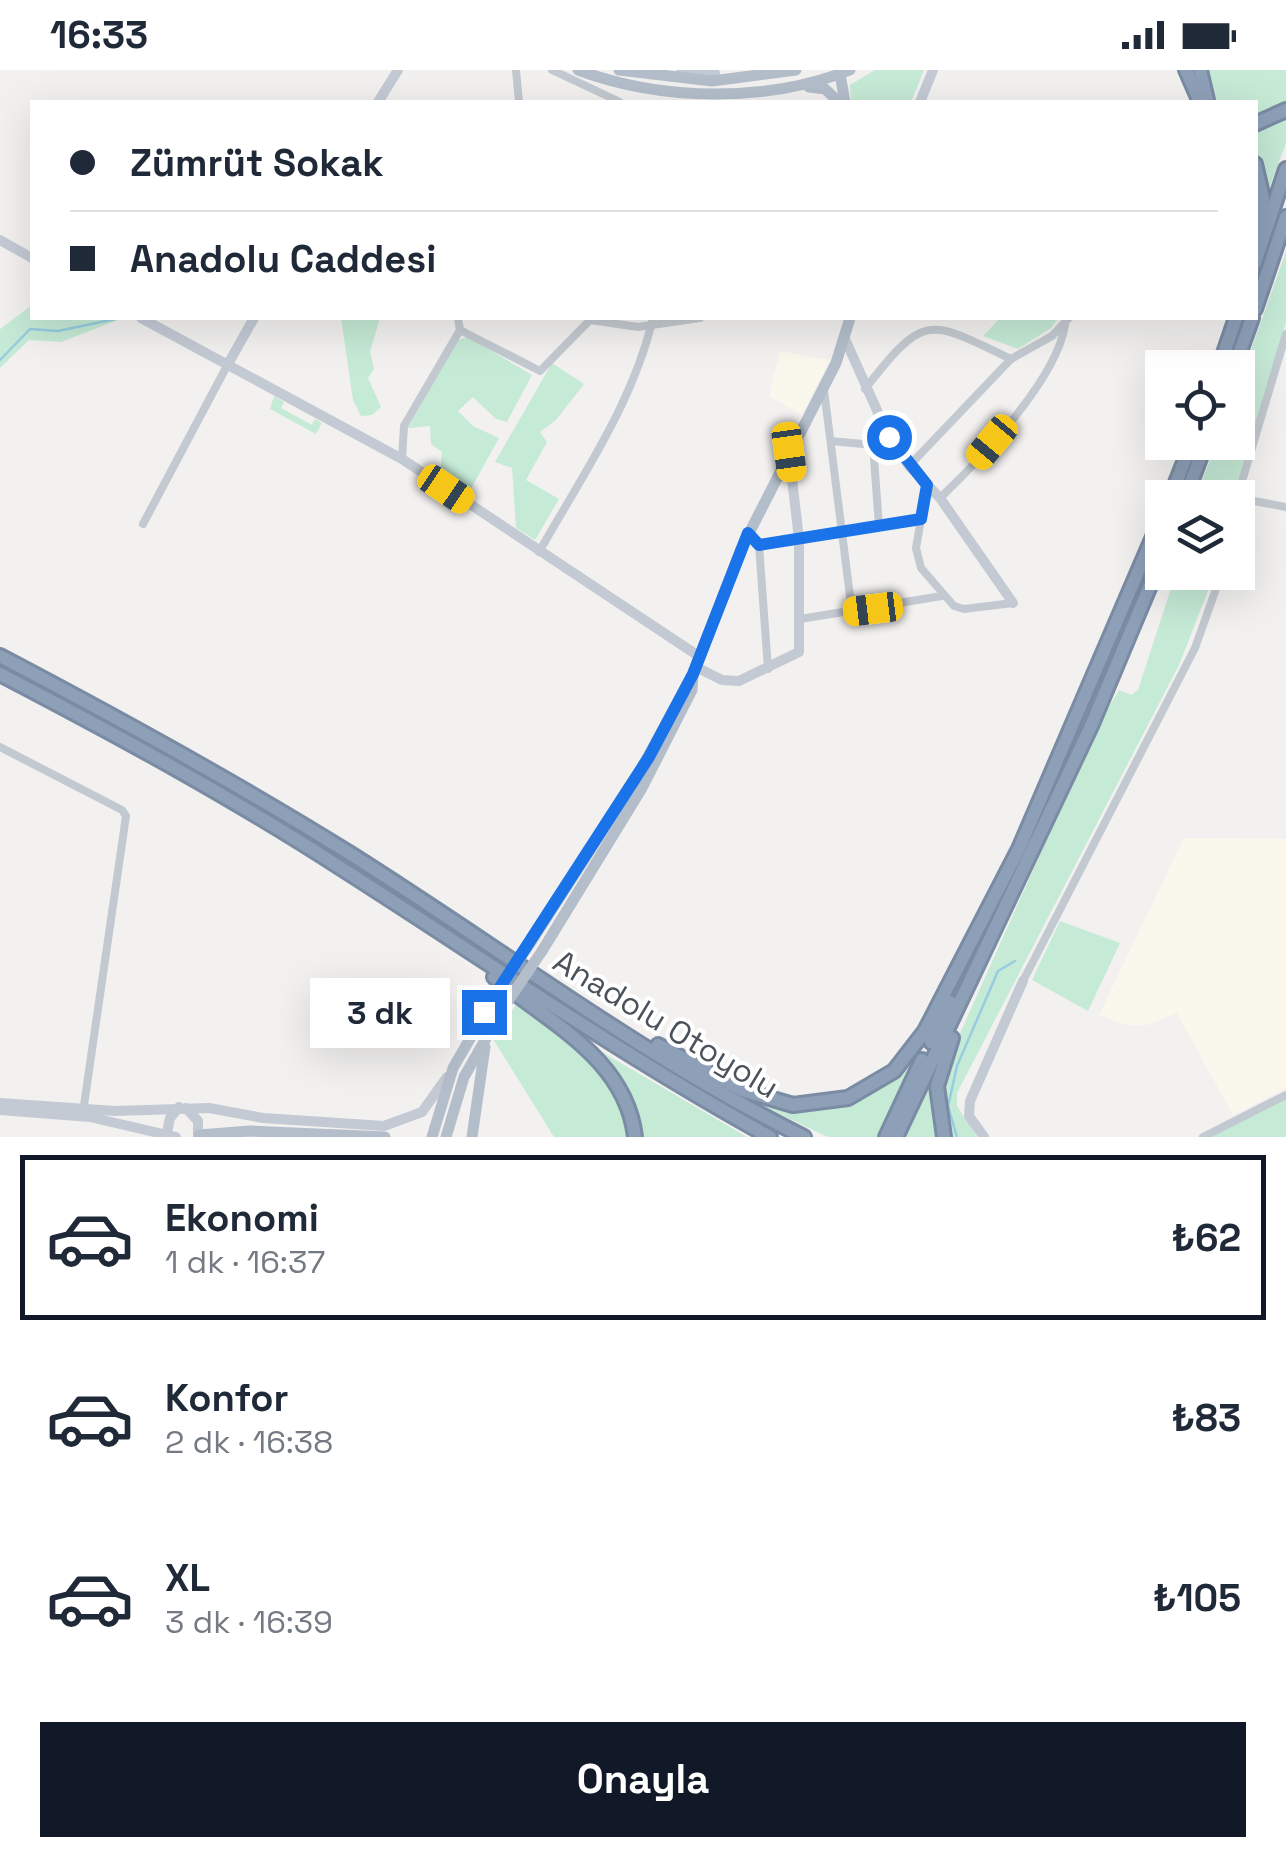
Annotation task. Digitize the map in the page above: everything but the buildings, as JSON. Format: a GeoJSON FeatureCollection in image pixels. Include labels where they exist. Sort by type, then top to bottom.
{"type":"FeatureCollection","features":[{"type":"Feature","properties":{"kind":"highway"},"geometry":{"type":"LineString","coordinates":[[1186,70],[1199,100]]}},
{"type":"Feature","properties":{"kind":"highway"},"geometry":{"type":"LineString","coordinates":[[1200,70],[1208,100]]}},
{"type":"Feature","properties":{"kind":"highway"},"geometry":{"type":"LineString","coordinates":[[1258,123],[1286,110]]}},
{"type":"Feature","properties":{"kind":"highway"},"geometry":{"type":"LineString","coordinates":[[1258,254],[1286,169]]}},
{"type":"Feature","properties":{"kind":"highway"},"geometry":{"type":"LineString","coordinates":[[1258,177],[1263,198],[1258,227]]}},
{"type":"Feature","properties":{"kind":"highway"},"geometry":{"type":"LineString","coordinates":[[1258,300],[1286,216]]}},
{"type":"Feature","properties":{"kind":"highway"},"geometry":{"type":"LineString","coordinates":[[1262,288],[1286,234]]}},
{"type":"Feature","properties":{"kind":"highway"},"geometry":{"type":"LineString","coordinates":[[1225,350],[1236,320]]}},
{"type":"Feature","properties":{"kind":"highway"},"geometry":{"type":"LineString","coordinates":[[1240,350],[1251,320]]}},
{"type":"Feature","properties":{"kind":"highway"},"geometry":{"type":"LineString","coordinates":[[886,1137],[1019,849],[1145,556]]}},
{"type":"Feature","properties":{"kind":"highway"},"geometry":{"type":"LineString","coordinates":[[896,1137],[1092,726],[1148,590]]}},
{"type":"Feature","properties":{"kind":"highway","name":"Anadolu Otoyolu"},"geometry":{"type":"LineString","coordinates":[[0,656],[213,771],[351,854],[627,1036],[804,1137]]}},
{"type":"Feature","properties":{"kind":"highway","name":"Anadolu Otoyolu"},"geometry":{"type":"LineString","coordinates":[[0,674],[204,785],[341,868],[612,1045],[770,1137]]}},
{"type":"Feature","properties":{"kind":"highway"},"geometry":{"type":"LineString","coordinates":[[627,1036],[661,1046],[742,1090],[778,1103],[822,1104],[866,1092],[894,1071],[926,1031],[1019,849]]}},
{"type":"Feature","properties":{"kind":"highway"},"geometry":{"type":"LineString","coordinates":[[944,1137],[937,1100],[940,1068],[1001,920]]}},
{"type":"Feature","properties":{"kind":"highway"},"geometry":{"type":"LineString","coordinates":[[446,937],[593,1055],[619,1088],[635,1137]]}},
{"type":"Feature","properties":{"kind":"main road"},"geometry":{"type":"LineString","coordinates":[[578,70],[633,86],[678,92],[821,87],[839,100]]}},
{"type":"Feature","properties":{"kind":"main road"},"geometry":{"type":"LineString","coordinates":[[620,70],[712,81],[792,71]]}},
{"type":"Feature","properties":{"kind":"main road"},"geometry":{"type":"LineString","coordinates":[[755,91],[843,71],[842,100]]}},
{"type":"Feature","properties":{"kind":"main road"},"geometry":{"type":"LineString","coordinates":[[446,1137],[464,1078],[696,666],[748,533],[824,385],[849,320]]}},
{"type":"Feature","properties":{"kind":"main road"},"geometry":{"type":"LineString","coordinates":[[432,1137],[453,1068],[496,994],[536,948]]}},
{"type":"Feature","properties":{"kind":"main road"},"geometry":{"type":"LineString","coordinates":[[472,1137],[489,1031]]}},
{"type":"Feature","properties":{"kind":"main road"},"geometry":{"type":"LineString","coordinates":[[198,1136],[250,1130],[385,1137]]}},
{"type":"Feature","properties":{"kind":"main road"},"geometry":{"type":"LineString","coordinates":[[250,1130],[272,1137]]}},
{"type":"Feature","properties":{"kind":"street"},"geometry":{"type":"LineString","coordinates":[[380,98],[398,70]]}},
{"type":"Feature","properties":{"kind":"street"},"geometry":{"type":"LineString","coordinates":[[516,70],[519,100]]}},
{"type":"Feature","properties":{"kind":"street"},"geometry":{"type":"LineString","coordinates":[[552,70],[616,100]]}},
{"type":"Feature","properties":{"kind":"street"},"geometry":{"type":"LineString","coordinates":[[657,70],[715,72]]}},
{"type":"Feature","properties":{"kind":"street"},"geometry":{"type":"LineString","coordinates":[[921,100],[932,70]]}},
{"type":"Feature","properties":{"kind":"street"},"geometry":{"type":"LineString","coordinates":[[0,240],[30,257]]}},
{"type":"Feature","properties":{"kind":"street"},"geometry":{"type":"LineString","coordinates":[[145,320],[402,460],[539,552],[696,666],[732,681],[768,669],[799,652],[799,539],[789,452]]}},
{"type":"Feature","properties":{"kind":"street"},"geometry":{"type":"LineString","coordinates":[[142,524],[253,320]]}},
{"type":"Feature","properties":{"kind":"street"},"geometry":{"type":"LineString","coordinates":[[402,460],[404,426],[460,330],[458,320]]}},
{"type":"Feature","properties":{"kind":"street"},"geometry":{"type":"LineString","coordinates":[[460,330],[540,371],[590,320],[652,321],[642,365],[623,405],[539,552]]}},
{"type":"Feature","properties":{"kind":"street"},"geometry":{"type":"LineString","coordinates":[[909,466],[1011,360],[1066,322]]}},
{"type":"Feature","properties":{"kind":"street"},"geometry":{"type":"LineString","coordinates":[[940,498],[968,471],[1035,386],[1062,343],[1066,322]]}},
{"type":"Feature","properties":{"kind":"street"},"geometry":{"type":"LineString","coordinates":[[865,389],[900,343],[936,327],[958,332],[1011,360]]}},
{"type":"Feature","properties":{"kind":"street"},"geometry":{"type":"LineString","coordinates":[[1242,480],[1286,334]]}},
{"type":"Feature","properties":{"kind":"street"},"geometry":{"type":"LineString","coordinates":[[844,340],[877,413],[909,466],[940,498],[1013,603],[964,609],[942,596],[916,556],[927,485]]}},
{"type":"Feature","properties":{"kind":"street"},"geometry":{"type":"LineString","coordinates":[[824,385],[852,612]]}},
{"type":"Feature","properties":{"kind":"street"},"geometry":{"type":"LineString","coordinates":[[877,413],[873,445],[880,526]]}},
{"type":"Feature","properties":{"kind":"street"},"geometry":{"type":"LineString","coordinates":[[831,441],[873,445]]}},
{"type":"Feature","properties":{"kind":"street"},"geometry":{"type":"LineString","coordinates":[[1255,501],[1286,507]]}},
{"type":"Feature","properties":{"kind":"street"},"geometry":{"type":"LineString","coordinates":[[759,545],[921,519]]}},
{"type":"Feature","properties":{"kind":"street"},"geometry":{"type":"LineString","coordinates":[[748,533],[759,545],[768,669]]}},
{"type":"Feature","properties":{"kind":"street"},"geometry":{"type":"LineString","coordinates":[[984,1137],[969,1116],[970,1100],[1024,981],[1195,648],[1216,590]]}},
{"type":"Feature","properties":{"kind":"street"},"geometry":{"type":"LineString","coordinates":[[800,619],[942,596]]}},
{"type":"Feature","properties":{"kind":"street"},"geometry":{"type":"LineString","coordinates":[[0,747],[122,810],[126,816],[83,1112]]}},
{"type":"Feature","properties":{"kind":"street"},"geometry":{"type":"LineString","coordinates":[[0,1107],[83,1112],[182,1107],[263,1118],[384,1126],[422,1112],[453,1068]]}},
{"type":"Feature","properties":{"kind":"street"},"geometry":{"type":"LineString","coordinates":[[1203,1137],[1286,1095]]}},
{"type":"Feature","properties":{"kind":"street"},"geometry":{"type":"LineString","coordinates":[[83,1112],[169,1136],[170,1118],[182,1107]]}},
{"type":"Feature","properties":{"kind":"street"},"geometry":{"type":"LineString","coordinates":[[182,1107],[198,1121],[198,1136],[185,1137]]}},
{"type":"Feature","properties":{"kind":"shaded area"},"geometry":{"type":"Polygon","coordinates":[[[780,351],[830,360],[802,414],[769,396],[780,351]]]}},
{"type":"Feature","properties":{"kind":"shaded area"},"geometry":{"type":"Polygon","coordinates":[[[1184,838],[1286,839],[1286,1088],[1233,1115],[1177,1013],[1147,1025],[1127,1025],[1099,1015],[1184,838]]]}},
{"type":"Feature","properties":{"kind":"green space"},"geometry":{"type":"Polygon","coordinates":[[[875,70],[924,70],[912,100],[851,100],[850,85],[875,70]]]}},
{"type":"Feature","properties":{"kind":"green space"},"geometry":{"type":"Polygon","coordinates":[[[1205,70],[1286,70],[1286,104],[1258,118],[1258,100],[1214,100],[1205,70]]]}},
{"type":"Feature","properties":{"kind":"green space"},"geometry":{"type":"Polygon","coordinates":[[[1286,115],[1286,143],[1268,191],[1258,162],[1258,126],[1286,115]]]}},
{"type":"Feature","properties":{"kind":"green space"},"geometry":{"type":"Polygon","coordinates":[[[1286,252],[1286,323],[1255,425],[1255,350],[1251,350],[1286,252]]]}},
{"type":"Feature","properties":{"kind":"green space"},"geometry":{"type":"Polygon","coordinates":[[[30,306],[30,320],[118,320],[61,342],[29,340],[0,368],[0,329],[30,306]]]}},
{"type":"Feature","properties":{"kind":"green space"},"geometry":{"type":"Polygon","coordinates":[[[341,320],[379,320],[370,352],[374,369],[368,378],[381,407],[372,415],[361,416],[353,400],[341,320]]]}},
{"type":"Feature","properties":{"kind":"green space"},"geometry":{"type":"Polygon","coordinates":[[[998,320],[1057,320],[1051,328],[1018,349],[983,336],[998,320]]]}},
{"type":"Feature","properties":{"kind":"green space"},"geometry":{"type":"Polygon","coordinates":[[[468,337],[532,375],[507,422],[496,419],[473,397],[458,411],[473,426],[499,438],[468,494],[440,479],[442,452],[431,444],[430,426],[408,428],[458,340],[468,337]]]}},
{"type":"Feature","properties":{"kind":"green space"},"geometry":{"type":"Polygon","coordinates":[[[552,363],[584,384],[556,420],[540,432],[547,442],[526,480],[559,499],[535,540],[516,528],[512,468],[495,462],[552,363]]]}},
{"type":"Feature","properties":{"kind":"green space"},"geometry":{"type":"Polygon","coordinates":[[[274,396],[284,402],[281,408],[312,425],[315,419],[322,423],[316,434],[270,409],[274,396]]]}},
{"type":"Feature","properties":{"kind":"green space"},"geometry":{"type":"Polygon","coordinates":[[[1210,460],[1244,460],[1238,480],[1202,480],[1210,460]]]}},
{"type":"Feature","properties":{"kind":"green space"},"geometry":{"type":"Polygon","coordinates":[[[1170,590],[1208,590],[1179,665],[957,1093],[957,1106],[977,1137],[950,1137],[943,1095],[948,1060],[1098,725],[1119,690],[1131,695],[1138,690],[1170,590]]]}},
{"type":"Feature","properties":{"kind":"green space"},"geometry":{"type":"Polygon","coordinates":[[[1060,921],[1120,943],[1088,1011],[1032,980],[1060,921]]]}},
{"type":"Feature","properties":{"kind":"green space"},"geometry":{"type":"Polygon","coordinates":[[[519,1000],[555,1028],[601,1077],[631,1137],[554,1137],[493,1039],[519,1000]]]}},
{"type":"Feature","properties":{"kind":"green space"},"geometry":{"type":"Polygon","coordinates":[[[936,1022],[880,1137],[828,1137],[758,1104],[812,1110],[852,1102],[898,1069],[936,1022]]]}},
{"type":"Feature","properties":{"kind":"green space"},"geometry":{"type":"Polygon","coordinates":[[[602,1052],[747,1137],[640,1137],[602,1052]]]}},
{"type":"Feature","properties":{"kind":"green space"},"geometry":{"type":"Polygon","coordinates":[[[938,1060],[933,1097],[940,1137],[901,1137],[938,1060]]]}},
{"type":"Feature","properties":{"kind":"green space"},"geometry":{"type":"Polygon","coordinates":[[[1286,1099],[1286,1137],[1209,1137],[1286,1099]]]}},
{"type":"Feature","properties":{"kind":"waterway"},"geometry":{"type":"LineString","coordinates":[[0,360],[30,329],[58,331],[110,320]]}},
{"type":"Feature","properties":{"kind":"waterway"},"geometry":{"type":"LineString","coordinates":[[957,1137],[948,1106],[957,1066],[998,971],[1015,961]]}},
{"type":"Feature","properties":{"kind":"route"},"geometry":{"type":"LineString","coordinates":[[484,1012],[649,757],[693,674],[748,533],[759,545],[921,519],[927,485],[889,437]]}}]}
